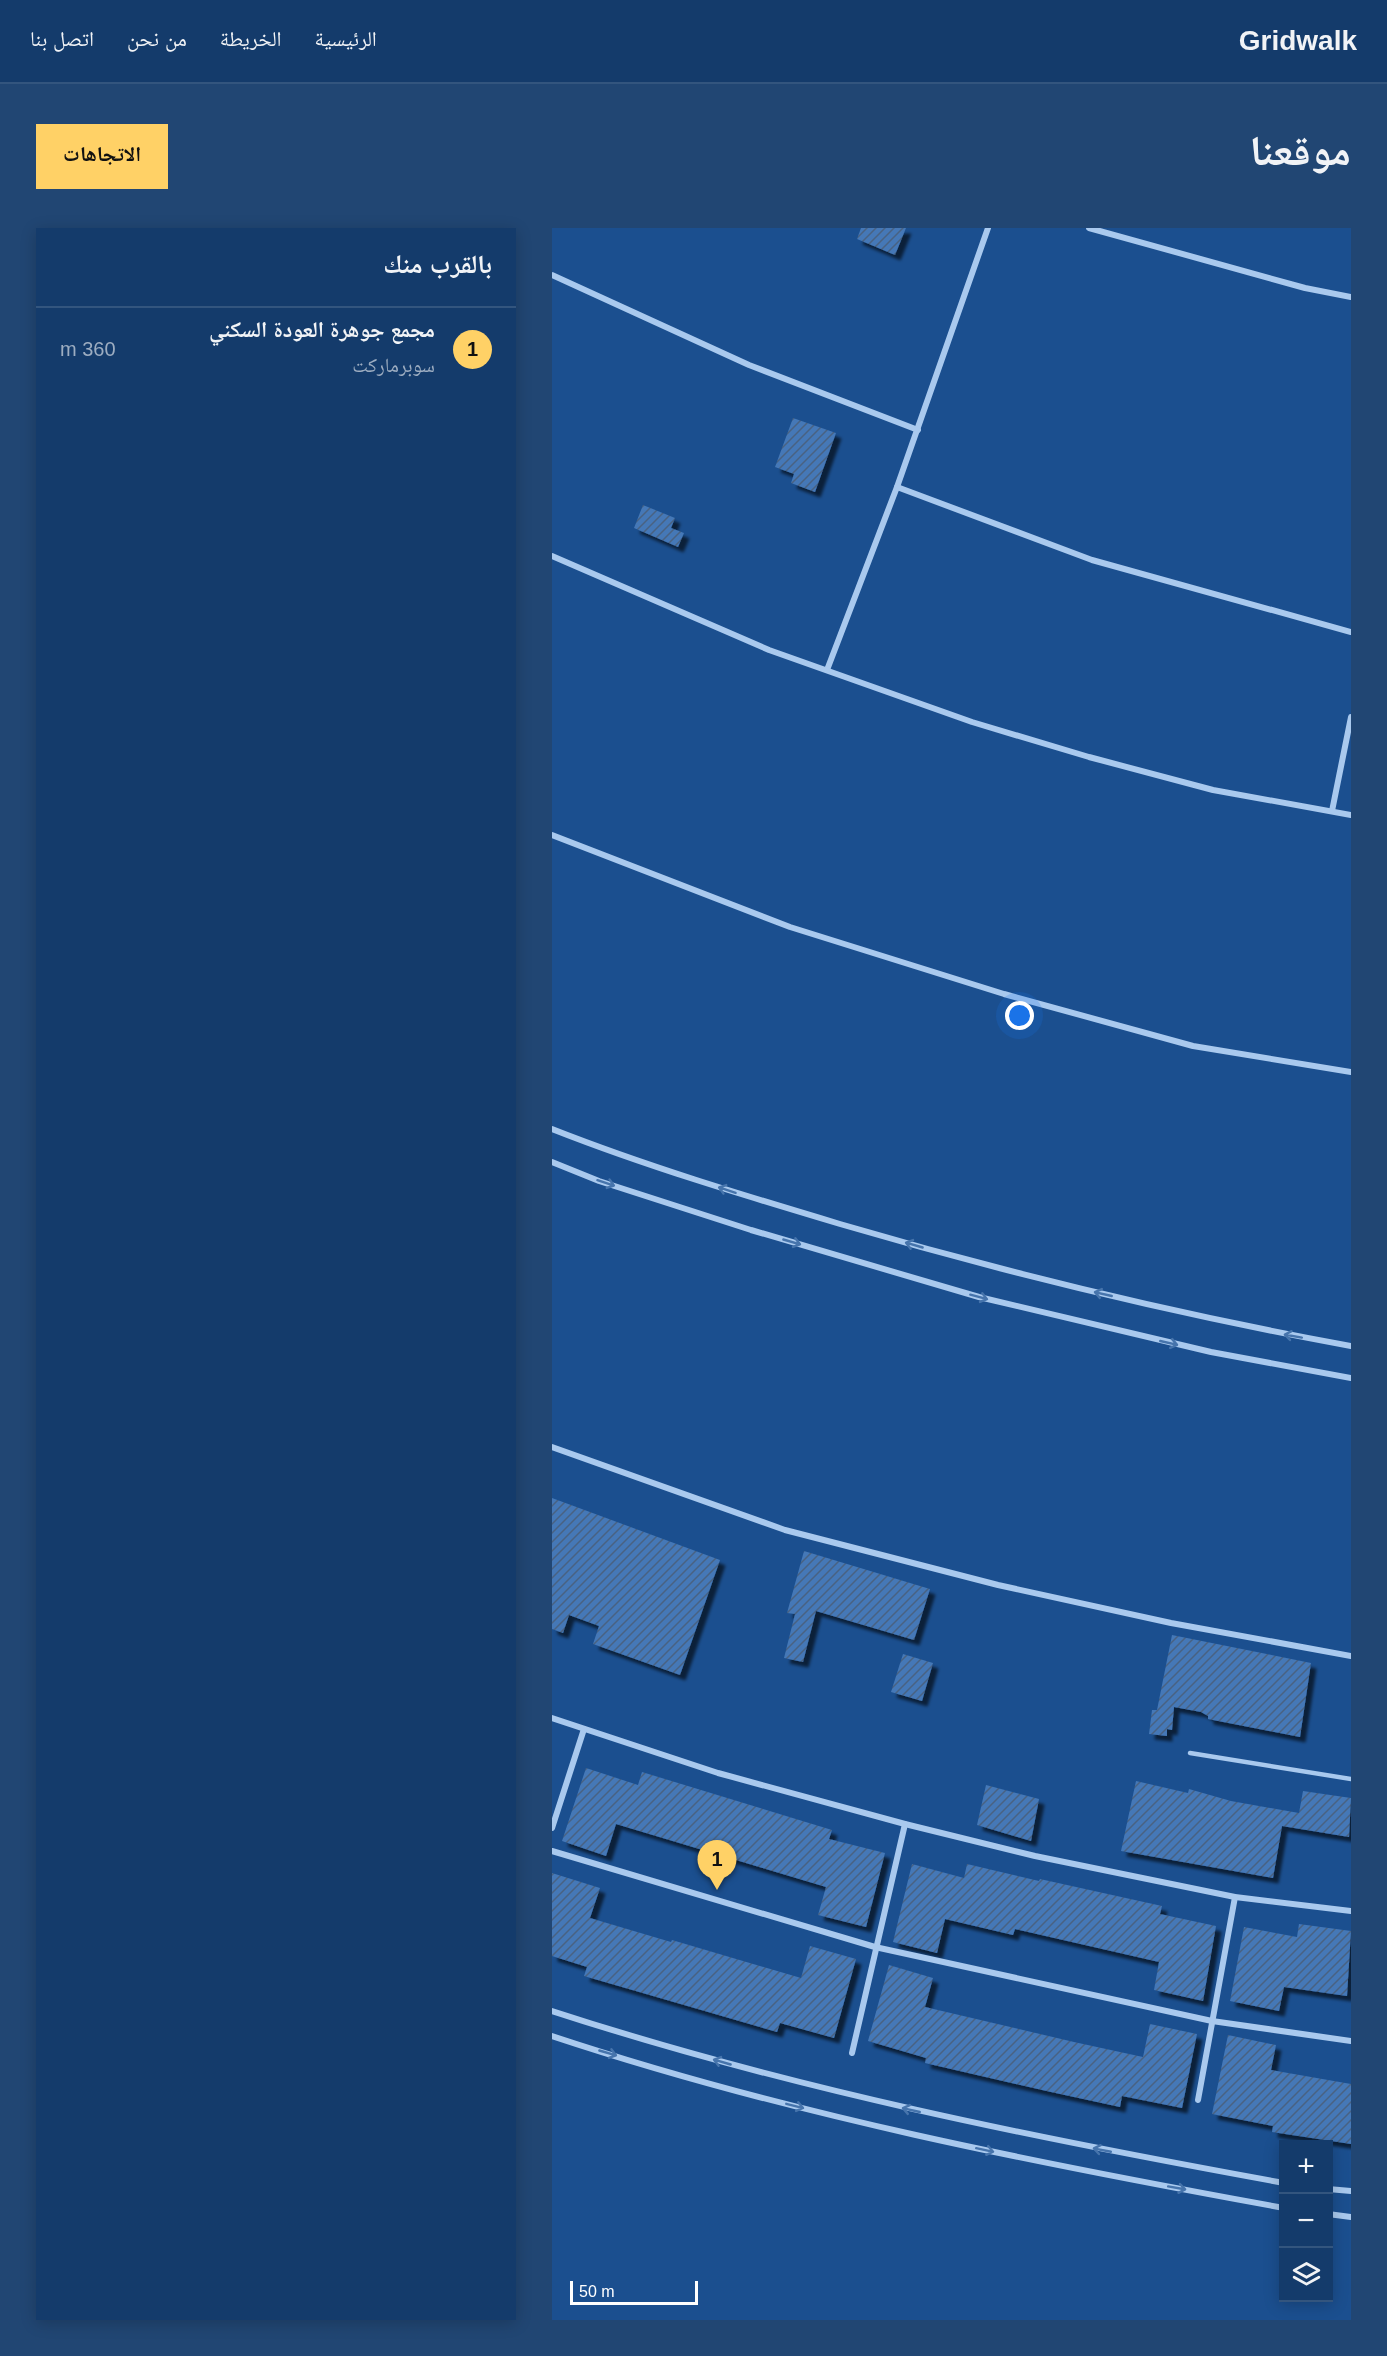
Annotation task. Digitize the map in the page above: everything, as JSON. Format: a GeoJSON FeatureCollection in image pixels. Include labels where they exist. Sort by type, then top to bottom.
{"type":"FeatureCollection","features":[{"type":"Feature","properties":{"kind":"street"},"geometry":{"type":"LineString","coordinates":[[827,670],[918,430],[988,228]]}},
{"type":"Feature","properties":{"kind":"street"},"geometry":{"type":"LineString","coordinates":[[1089,228],[1294,285],[1351,297]]}},
{"type":"Feature","properties":{"kind":"street"},"geometry":{"type":"LineString","coordinates":[[552,275],[738,361],[918,430]]}},
{"type":"Feature","properties":{"kind":"street"},"geometry":{"type":"LineString","coordinates":[[897,487],[1092,560],[1351,632]]}},
{"type":"Feature","properties":{"kind":"street"},"geometry":{"type":"LineString","coordinates":[[552,556],[758,646],[972,722],[1089,757],[1213,790],[1351,815]]}},
{"type":"Feature","properties":{"kind":"street"},"geometry":{"type":"LineString","coordinates":[[1332,811],[1351,717]]}},
{"type":"Feature","properties":{"kind":"street"},"geometry":{"type":"LineString","coordinates":[[552,835],[790,927],[1004,994],[1194,1046],[1351,1072]]}},
{"type":"Feature","properties":{"kind":"street"},"geometry":{"type":"LineString","coordinates":[[552,1129],[610,1152],[728,1190],[987,1267],[1217,1322],[1351,1346]]}},
{"type":"Feature","properties":{"kind":"street"},"geometry":{"type":"LineString","coordinates":[[552,1162],[599,1181],[751,1230],[979,1297],[1211,1352],[1351,1378]]}},
{"type":"Feature","properties":{"kind":"street"},"geometry":{"type":"LineString","coordinates":[[552,1447],[785,1530],[998,1585],[1171,1623],[1351,1656]]}},
{"type":"Feature","properties":{"kind":"street"},"geometry":{"type":"LineString","coordinates":[[552,1718],[718,1773],[905,1824],[1035,1856],[1235,1897],[1351,1911]]}},
{"type":"Feature","properties":{"kind":"street"},"geometry":{"type":"LineString","coordinates":[[552,1828],[584,1729]]}},
{"type":"Feature","properties":{"kind":"street"},"geometry":{"type":"LineString","coordinates":[[852,2053],[905,1824]]}},
{"type":"Feature","properties":{"kind":"street"},"geometry":{"type":"LineString","coordinates":[[552,1851],[875,1947],[1212,2021],[1351,2041]]}},
{"type":"Feature","properties":{"kind":"street"},"geometry":{"type":"LineString","coordinates":[[1198,2100],[1235,1897]]}},
{"type":"Feature","properties":{"kind":"street"},"geometry":{"type":"LineString","coordinates":[[552,2011],[763,2074],[909,2110],[1097,2149],[1279,2182]]}},
{"type":"Feature","properties":{"kind":"street"},"geometry":{"type":"LineString","coordinates":[[552,2036],[762,2098],[903,2133],[1092,2173],[1279,2207]]}},
{"type":"Feature","properties":{"kind":"street"},"geometry":{"type":"LineString","coordinates":[[1333,2190],[1351,2192]]}},
{"type":"Feature","properties":{"kind":"street"},"geometry":{"type":"LineString","coordinates":[[1333,2215],[1351,2217]]}},
{"type":"Feature","properties":{"kind":"lane"},"geometry":{"type":"LineString","coordinates":[[1190,1753],[1351,1779]]}},
{"type":"Feature","properties":{"kind":"building"},"geometry":{"type":"Polygon","coordinates":[[[861,228],[906,228],[895,255],[857,239],[861,228]]]}},
{"type":"Feature","properties":{"kind":"building"},"geometry":{"type":"Polygon","coordinates":[[[793,418],[836,433],[815,492],[791,483],[794,474],[775,467],[793,418]]]}},
{"type":"Feature","properties":{"kind":"building"},"geometry":{"type":"Polygon","coordinates":[[[643,505],[675,518],[671,528],[684,533],[678,547],[634,528],[643,505]]]}},
{"type":"Feature","properties":{"kind":"building"},"geometry":{"type":"Polygon","coordinates":[[[552,1498],[720,1560],[680,1675],[593,1644],[599,1626],[569,1615],[563,1633],[552,1629],[552,1498]]]}},
{"type":"Feature","properties":{"kind":"building"},"geometry":{"type":"Polygon","coordinates":[[[804,1551],[930,1589],[914,1640],[816,1611],[803,1662],[784,1658],[795,1614],[787,1613],[804,1551]]]}},
{"type":"Feature","properties":{"kind":"building"},"geometry":{"type":"Polygon","coordinates":[[[1172,1635],[1311,1663],[1300,1737],[1208,1719],[1208,1716],[1201,1712],[1174,1707],[1172,1730],[1167,1729],[1167,1736],[1149,1734],[1152,1710],[1157,1710],[1172,1635]]]}},
{"type":"Feature","properties":{"kind":"building"},"geometry":{"type":"Polygon","coordinates":[[[903,1654],[933,1663],[922,1701],[891,1692],[903,1654]]]}},
{"type":"Feature","properties":{"kind":"building"},"geometry":{"type":"Polygon","coordinates":[[[586,1768],[638,1785],[642,1772],[832,1830],[829,1839],[885,1853],[866,1927],[818,1915],[826,1887],[616,1824],[606,1856],[562,1841],[586,1768]]]}},
{"type":"Feature","properties":{"kind":"building"},"geometry":{"type":"Polygon","coordinates":[[[1136,1781],[1188,1793],[1189,1789],[1231,1801],[1299,1813],[1303,1791],[1351,1798],[1349,1837],[1282,1826],[1273,1878],[1121,1851],[1136,1781]]]}},
{"type":"Feature","properties":{"kind":"building"},"geometry":{"type":"Polygon","coordinates":[[[986,1785],[1039,1799],[1031,1841],[977,1825],[986,1785]]]}},
{"type":"Feature","properties":{"kind":"building"},"geometry":{"type":"Polygon","coordinates":[[[912,1864],[964,1878],[967,1864],[1162,1906],[1160,1914],[1216,1926],[1203,2001],[1154,1990],[1159,1962],[1015,1929],[1013,1935],[945,1919],[937,1953],[893,1942],[912,1864]]]}},
{"type":"Feature","properties":{"kind":"building"},"geometry":{"type":"Polygon","coordinates":[[[552,1873],[600,1888],[590,1918],[671,1942],[672,1940],[801,1978],[810,1946],[856,1959],[834,2038],[780,2023],[777,2032],[584,1976],[587,1967],[552,1956],[552,1873]]]}},
{"type":"Feature","properties":{"kind":"building"},"geometry":{"type":"Polygon","coordinates":[[[1299,1924],[1351,1931],[1347,1996],[1284,1987],[1279,2011],[1230,2001],[1244,1927],[1297,1937],[1299,1924]]]}},
{"type":"Feature","properties":{"kind":"building"},"geometry":{"type":"Polygon","coordinates":[[[889,1965],[933,1978],[925,2007],[1074,2042],[1143,2057],[1150,2024],[1197,2034],[1182,2108],[1122,2096],[1120,2107],[925,2063],[926,2058],[868,2041],[889,1965]]]}},
{"type":"Feature","properties":{"kind":"building"},"geometry":{"type":"Polygon","coordinates":[[[1228,2035],[1276,2045],[1271,2070],[1351,2084],[1351,2144],[1272,2132],[1273,2126],[1212,2114],[1228,2035]]]}},
{"type":"Feature","properties":{"kind":"place","name":"مجمع جوهرة العودة السكني"},"geometry":{"type":"Point","coordinates":[717,1890]}}]}
